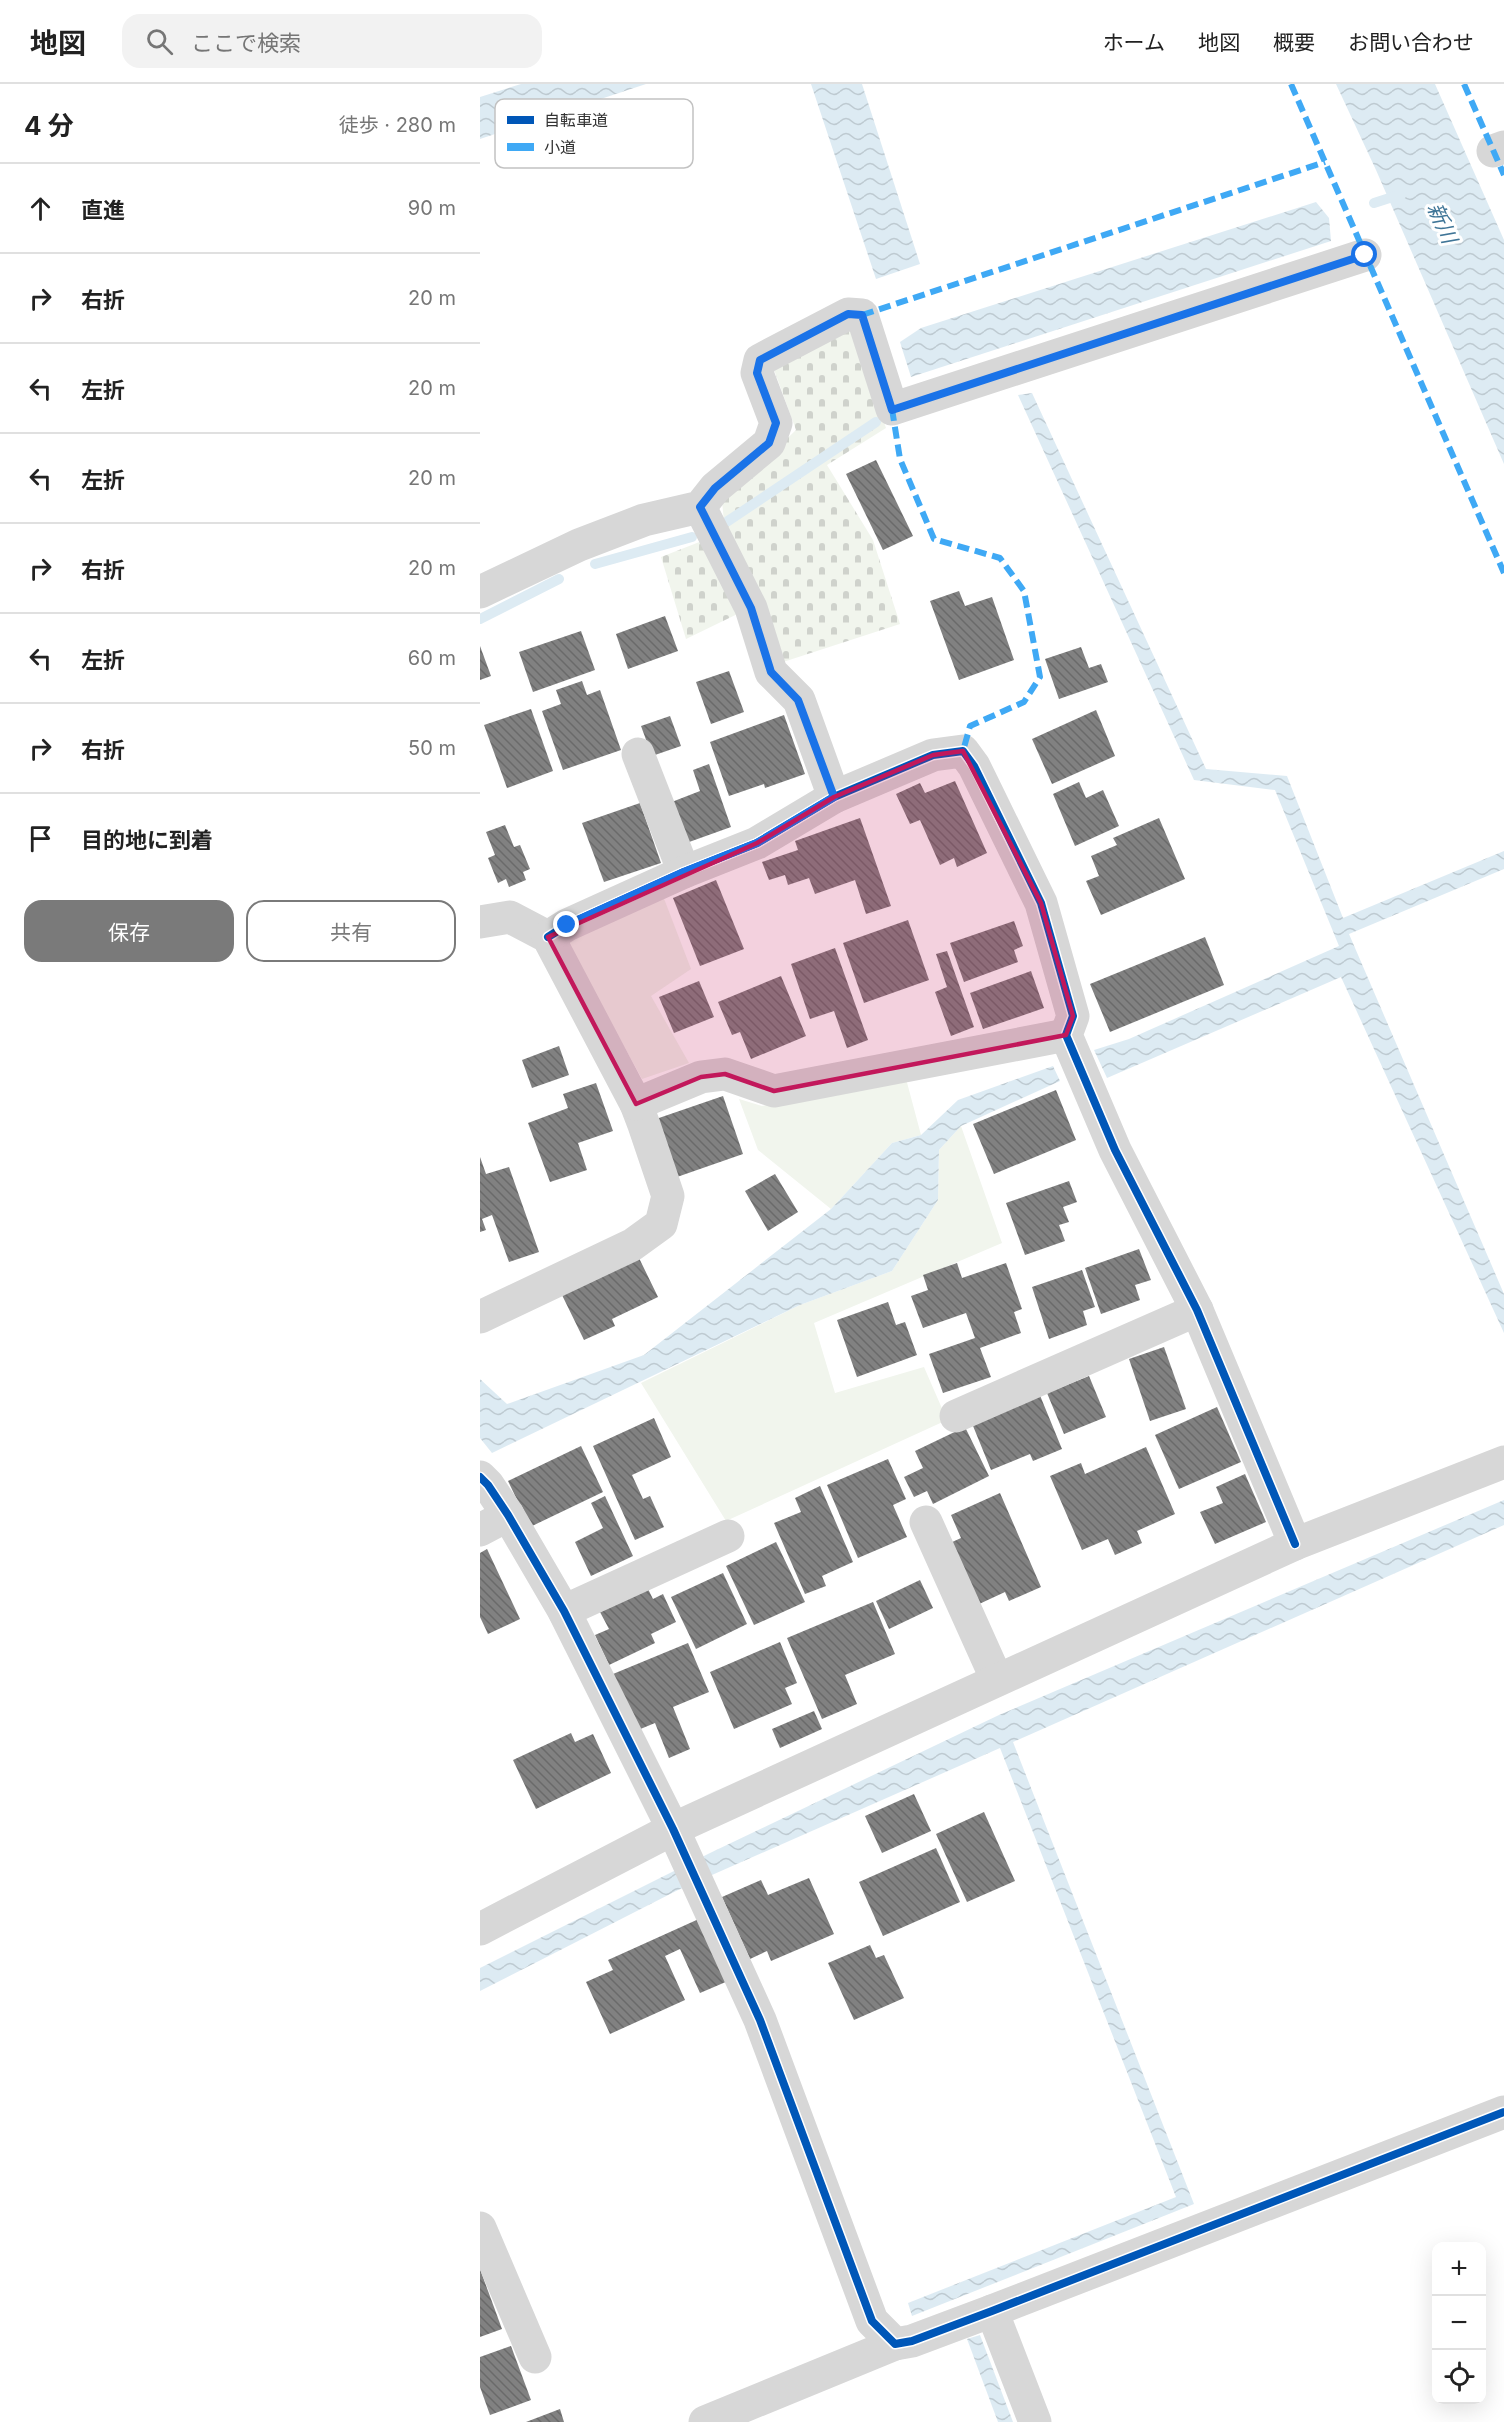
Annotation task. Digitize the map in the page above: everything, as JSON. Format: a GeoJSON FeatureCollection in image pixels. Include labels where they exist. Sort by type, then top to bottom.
{"type":"FeatureCollection","features":[{"type":"Feature","properties":{"kind":"street"},"geometry":{"type":"LineString","coordinates":[[480,592],[579,544],[644,520],[700,507],[715,488],[769,443],[776,423],[757,373],[760,360],[848,314],[862,315],[892,410],[1365,255]]}},
{"type":"Feature","properties":{"kind":"street"},"geometry":{"type":"LineString","coordinates":[[700,507],[751,608],[771,672],[798,700],[834,797]]}},
{"type":"Feature","properties":{"kind":"street"},"geometry":{"type":"LineString","coordinates":[[548,938],[567,925],[684,872],[757,843],[834,797],[933,755],[963,750],[974,766],[1041,903],[1073,1016],[1066,1035],[1115,1150],[1197,1310],[1295,1544]]}},
{"type":"Feature","properties":{"kind":"street"},"geometry":{"type":"LineString","coordinates":[[638,754],[684,872]]}},
{"type":"Feature","properties":{"kind":"street"},"geometry":{"type":"LineString","coordinates":[[480,922],[510,917],[548,938],[636,1104],[668,1196],[662,1224],[632,1245],[480,1317]]}},
{"type":"Feature","properties":{"kind":"street"},"geometry":{"type":"LineString","coordinates":[[636,1104],[701,1077],[725,1074],[774,1090],[1066,1035]]}},
{"type":"Feature","properties":{"kind":"street"},"geometry":{"type":"LineString","coordinates":[[956,1416],[1197,1310]]}},
{"type":"Feature","properties":{"kind":"street"},"geometry":{"type":"LineString","coordinates":[[480,1929],[678,1842],[997,1680],[1295,1544],[1504,1462]]}},
{"type":"Feature","properties":{"kind":"street"},"geometry":{"type":"LineString","coordinates":[[480,1477],[488,1485],[494,1522],[564,1611],[678,1842],[760,2020],[872,2321],[895,2344]]}},
{"type":"Feature","properties":{"kind":"street"},"geometry":{"type":"LineString","coordinates":[[926,1522],[997,1680]]}},
{"type":"Feature","properties":{"kind":"street"},"geometry":{"type":"LineString","coordinates":[[564,1611],[728,1536]]}},
{"type":"Feature","properties":{"kind":"street"},"geometry":{"type":"LineString","coordinates":[[705,2422],[895,2344],[912,2341],[992,2311],[1504,2112]]}},
{"type":"Feature","properties":{"kind":"street"},"geometry":{"type":"LineString","coordinates":[[480,2228],[535,2356]]}},
{"type":"Feature","properties":{"kind":"street"},"geometry":{"type":"LineString","coordinates":[[992,2311],[1035,2422]]}},
{"type":"Feature","properties":{"kind":"highlighted area"},"geometry":{"type":"Polygon","coordinates":[[[963,751],[1041,903],[1073,1016],[1066,1035],[774,1091],[725,1074],[701,1077],[636,1104],[548,937],[757,843],[834,797],[933,755],[963,751]]]}},
{"type":"Feature","properties":{"kind":"green space"},"geometry":{"type":"Polygon","coordinates":[[[852,328],[886,428],[827,465],[873,540],[900,624],[777,664],[758,604],[686,639],[661,557],[725,532],[722,501],[796,430],[773,367],[852,328]]]}},
{"type":"Feature","properties":{"kind":"green space"},"geometry":{"type":"Polygon","coordinates":[[[663,896],[691,969],[651,996],[689,1063],[642,1079],[567,942],[663,896]]]}},
{"type":"Feature","properties":{"kind":"green space"},"geometry":{"type":"Polygon","coordinates":[[[905,1075],[921,1135],[892,1143],[831,1209],[758,1150],[739,1099],[762,1106],[905,1075]]]}},
{"type":"Feature","properties":{"kind":"green space"},"geometry":{"type":"Polygon","coordinates":[[[961,1126],[1002,1243],[814,1323],[835,1393],[924,1367],[947,1420],[726,1521],[641,1383],[800,1305],[892,1271],[938,1200],[939,1150],[961,1126]]]}},
{"type":"Feature","properties":{"kind":"water"},"geometry":{"type":"Polygon","coordinates":[[[521,84],[646,84],[601,99],[495,99],[495,134],[480,139],[480,97],[521,84]]]}},
{"type":"Feature","properties":{"kind":"water"},"geometry":{"type":"Polygon","coordinates":[[[811,84],[862,84],[920,264],[876,279],[811,84]]]}},
{"type":"Feature","properties":{"kind":"water","name":"新川"},"geometry":{"type":"Polygon","coordinates":[[[1336,84],[1435,84],[1504,240],[1504,464],[1376,170],[1336,84]]]}},
{"type":"Feature","properties":{"kind":"water"},"geometry":{"type":"Polygon","coordinates":[[[1316,202],[1329,218],[1331,241],[911,377],[900,342],[921,328],[1316,202]]]}},
{"type":"Feature","properties":{"kind":"water"},"geometry":{"type":"Polygon","coordinates":[[[1032,393],[1206,769],[1287,776],[1343,918],[1504,851],[1504,869],[1349,934],[1504,1294],[1504,1333],[1341,977],[1107,1078],[1094,1050],[1129,1039],[1339,946],[1275,790],[1194,780],[1018,395],[1032,393]]]}},
{"type":"Feature","properties":{"kind":"water"},"geometry":{"type":"Polygon","coordinates":[[[1053,1066],[1060,1081],[961,1126],[939,1150],[938,1200],[892,1271],[800,1305],[492,1453],[480,1438],[480,1379],[507,1404],[644,1355],[831,1209],[892,1143],[921,1135],[958,1100],[1053,1066]]]}},
{"type":"Feature","properties":{"kind":"water"},"geometry":{"type":"Polygon","coordinates":[[[1504,1500],[1504,1525],[1013,1742],[1194,2204],[912,2316],[908,2303],[1176,2197],[1000,1748],[678,1890],[480,1991],[480,1968],[710,1853],[999,1715],[1504,1500]]]}},
{"type":"Feature","properties":{"kind":"water"},"geometry":{"type":"Polygon","coordinates":[[[980,2335],[1013,2422],[998,2422],[967,2339],[980,2335]]]}},
{"type":"Feature","properties":{"kind":"building"},"geometry":{"type":"Polygon","coordinates":[[[876,460],[913,536],[883,550],[846,474],[876,460]]]}},
{"type":"Feature","properties":{"kind":"building"},"geometry":{"type":"Polygon","coordinates":[[[959,591],[965,606],[992,597],[1014,660],[959,680],[930,601],[959,591]]]}},
{"type":"Feature","properties":{"kind":"building"},"geometry":{"type":"Polygon","coordinates":[[[665,616],[678,651],[628,669],[616,634],[665,616]]]}},
{"type":"Feature","properties":{"kind":"building"},"geometry":{"type":"Polygon","coordinates":[[[581,631],[595,670],[533,692],[519,652],[581,631]]]}},
{"type":"Feature","properties":{"kind":"building"},"geometry":{"type":"Polygon","coordinates":[[[480,646],[491,676],[480,680],[480,646]]]}},
{"type":"Feature","properties":{"kind":"building"},"geometry":{"type":"Polygon","coordinates":[[[1081,647],[1089,668],[1101,664],[1108,682],[1059,699],[1045,659],[1081,647]]]}},
{"type":"Feature","properties":{"kind":"building"},"geometry":{"type":"Polygon","coordinates":[[[729,671],[744,712],[711,724],[696,682],[729,671]]]}},
{"type":"Feature","properties":{"kind":"building"},"geometry":{"type":"Polygon","coordinates":[[[582,681],[587,695],[600,690],[621,750],[563,770],[542,711],[561,704],[556,690],[582,681]]]}},
{"type":"Feature","properties":{"kind":"building"},"geometry":{"type":"Polygon","coordinates":[[[531,709],[553,771],[507,788],[484,725],[531,709]]]}},
{"type":"Feature","properties":{"kind":"building"},"geometry":{"type":"Polygon","coordinates":[[[1096,710],[1115,756],[1052,784],[1032,739],[1096,710]]]}},
{"type":"Feature","properties":{"kind":"building"},"geometry":{"type":"Polygon","coordinates":[[[784,715],[805,774],[765,788],[764,784],[729,796],[710,742],[784,715]]]}},
{"type":"Feature","properties":{"kind":"building"},"geometry":{"type":"Polygon","coordinates":[[[670,716],[681,746],[652,756],[641,726],[670,716]]]}},
{"type":"Feature","properties":{"kind":"building"},"geometry":{"type":"Polygon","coordinates":[[[709,764],[731,827],[678,846],[664,805],[700,791],[693,770],[709,764]]]}},
{"type":"Feature","properties":{"kind":"building"},"geometry":{"type":"Polygon","coordinates":[[[955,781],[987,853],[957,867],[954,858],[940,865],[920,820],[910,824],[896,794],[920,783],[925,793],[955,781]]]}},
{"type":"Feature","properties":{"kind":"building"},"geometry":{"type":"Polygon","coordinates":[[[1079,782],[1086,798],[1103,790],[1119,826],[1075,846],[1053,794],[1079,782]]]}},
{"type":"Feature","properties":{"kind":"building"},"geometry":{"type":"Polygon","coordinates":[[[640,803],[661,863],[604,882],[582,823],[640,803]]]}},
{"type":"Feature","properties":{"kind":"building"},"geometry":{"type":"Polygon","coordinates":[[[860,818],[891,906],[866,914],[855,880],[815,894],[809,878],[788,885],[785,875],[769,880],[762,862],[798,850],[795,841],[860,818]]]}},
{"type":"Feature","properties":{"kind":"building"},"geometry":{"type":"Polygon","coordinates":[[[1159,818],[1185,879],[1101,915],[1086,881],[1099,876],[1091,856],[1117,845],[1113,838],[1159,818]]]}},
{"type":"Feature","properties":{"kind":"building"},"geometry":{"type":"Polygon","coordinates":[[[505,825],[514,847],[520,845],[530,869],[523,872],[526,880],[509,887],[506,879],[498,883],[488,858],[495,855],[486,832],[505,825]]]}},
{"type":"Feature","properties":{"kind":"building"},"geometry":{"type":"Polygon","coordinates":[[[716,880],[744,949],[700,966],[673,898],[716,880]]]}},
{"type":"Feature","properties":{"kind":"building"},"geometry":{"type":"Polygon","coordinates":[[[908,920],[929,980],[864,1003],[843,943],[908,920]]]}},
{"type":"Feature","properties":{"kind":"building"},"geometry":{"type":"Polygon","coordinates":[[[1014,921],[1023,946],[1014,950],[1018,962],[964,982],[950,943],[1014,921]]]}},
{"type":"Feature","properties":{"kind":"building"},"geometry":{"type":"Polygon","coordinates":[[[1205,937],[1224,985],[1110,1032],[1090,984],[1205,937]]]}},
{"type":"Feature","properties":{"kind":"building"},"geometry":{"type":"Polygon","coordinates":[[[835,948],[868,1040],[847,1048],[834,1011],[810,1019],[791,964],[835,948]]]}},
{"type":"Feature","properties":{"kind":"building"},"geometry":{"type":"Polygon","coordinates":[[[947,951],[974,1027],[951,1036],[935,992],[947,987],[936,954],[947,951]]]}},
{"type":"Feature","properties":{"kind":"building"},"geometry":{"type":"Polygon","coordinates":[[[1031,971],[1044,1008],[983,1029],[970,993],[1031,971]]]}},
{"type":"Feature","properties":{"kind":"building"},"geometry":{"type":"Polygon","coordinates":[[[781,976],[806,1036],[751,1059],[740,1032],[732,1035],[718,1002],[781,976]]]}},
{"type":"Feature","properties":{"kind":"building"},"geometry":{"type":"Polygon","coordinates":[[[699,981],[714,1017],[674,1033],[659,997],[699,981]]]}},
{"type":"Feature","properties":{"kind":"building"},"geometry":{"type":"Polygon","coordinates":[[[559,1046],[569,1075],[532,1088],[522,1060],[559,1046]]]}},
{"type":"Feature","properties":{"kind":"building"},"geometry":{"type":"Polygon","coordinates":[[[596,1083],[613,1131],[578,1143],[587,1170],[550,1182],[528,1123],[568,1108],[563,1094],[596,1083]]]}},
{"type":"Feature","properties":{"kind":"building"},"geometry":{"type":"Polygon","coordinates":[[[1056,1090],[1076,1140],[994,1174],[973,1124],[1056,1090]]]}},
{"type":"Feature","properties":{"kind":"building"},"geometry":{"type":"Polygon","coordinates":[[[723,1096],[743,1154],[677,1177],[656,1119],[723,1096]]]}},
{"type":"Feature","properties":{"kind":"building"},"geometry":{"type":"Polygon","coordinates":[[[480,1157],[486,1174],[509,1167],[539,1252],[509,1262],[492,1215],[482,1219],[486,1230],[480,1232],[480,1157]]]}},
{"type":"Feature","properties":{"kind":"building"},"geometry":{"type":"Polygon","coordinates":[[[775,1174],[798,1212],[768,1231],[745,1191],[775,1174]]]}},
{"type":"Feature","properties":{"kind":"building"},"geometry":{"type":"Polygon","coordinates":[[[1069,1181],[1077,1202],[1063,1207],[1069,1222],[1059,1225],[1065,1241],[1025,1255],[1006,1203],[1069,1181]]]}},
{"type":"Feature","properties":{"kind":"building"},"geometry":{"type":"Polygon","coordinates":[[[1139,1249],[1151,1280],[1135,1285],[1140,1300],[1101,1314],[1085,1268],[1139,1249]]]}},
{"type":"Feature","properties":{"kind":"building"},"geometry":{"type":"Polygon","coordinates":[[[639,1258],[658,1297],[612,1319],[615,1326],[584,1340],[562,1295],[639,1258]]]}},
{"type":"Feature","properties":{"kind":"building"},"geometry":{"type":"Polygon","coordinates":[[[957,1263],[962,1278],[1006,1263],[1022,1309],[1014,1312],[1021,1333],[980,1348],[991,1377],[943,1393],[929,1354],[975,1338],[966,1313],[923,1328],[911,1296],[928,1290],[923,1275],[957,1263]]]}},
{"type":"Feature","properties":{"kind":"building"},"geometry":{"type":"Polygon","coordinates":[[[1082,1270],[1095,1307],[1083,1311],[1087,1325],[1049,1339],[1032,1287],[1082,1270]]]}},
{"type":"Feature","properties":{"kind":"building"},"geometry":{"type":"Polygon","coordinates":[[[888,1302],[896,1325],[905,1322],[917,1355],[857,1377],[837,1320],[888,1302]]]}},
{"type":"Feature","properties":{"kind":"building"},"geometry":{"type":"Polygon","coordinates":[[[1164,1347],[1186,1409],[1150,1421],[1129,1359],[1164,1347]]]}},
{"type":"Feature","properties":{"kind":"building"},"geometry":{"type":"Polygon","coordinates":[[[1089,1376],[1106,1417],[1064,1434],[1047,1393],[1089,1376]]]}},
{"type":"Feature","properties":{"kind":"building"},"geometry":{"type":"Polygon","coordinates":[[[1039,1393],[1062,1449],[1033,1461],[1030,1454],[991,1470],[971,1421],[1039,1393]]]}},
{"type":"Feature","properties":{"kind":"building"},"geometry":{"type":"Polygon","coordinates":[[[1217,1407],[1241,1462],[1179,1489],[1155,1435],[1217,1407]]]}},
{"type":"Feature","properties":{"kind":"building"},"geometry":{"type":"Polygon","coordinates":[[[654,1418],[671,1457],[632,1475],[643,1499],[650,1496],[664,1527],[635,1540],[593,1446],[654,1418]]]}},
{"type":"Feature","properties":{"kind":"building"},"geometry":{"type":"Polygon","coordinates":[[[965,1427],[989,1476],[933,1504],[927,1491],[914,1497],[904,1477],[923,1468],[915,1451],[965,1427]]]}},
{"type":"Feature","properties":{"kind":"building"},"geometry":{"type":"Polygon","coordinates":[[[581,1446],[603,1492],[530,1527],[508,1481],[581,1446]]]}},
{"type":"Feature","properties":{"kind":"building"},"geometry":{"type":"Polygon","coordinates":[[[1146,1447],[1175,1514],[1137,1531],[1142,1543],[1115,1555],[1108,1539],[1082,1550],[1050,1476],[1081,1463],[1085,1474],[1146,1447]]]}},
{"type":"Feature","properties":{"kind":"building"},"geometry":{"type":"Polygon","coordinates":[[[888,1459],[906,1499],[893,1505],[907,1537],[858,1558],[827,1485],[888,1459]]]}},
{"type":"Feature","properties":{"kind":"building"},"geometry":{"type":"Polygon","coordinates":[[[1245,1474],[1266,1522],[1215,1544],[1200,1512],[1223,1503],[1216,1487],[1245,1474]]]}},
{"type":"Feature","properties":{"kind":"building"},"geometry":{"type":"Polygon","coordinates":[[[820,1486],[853,1562],[822,1576],[826,1586],[805,1594],[774,1523],[801,1512],[795,1498],[820,1486]]]}},
{"type":"Feature","properties":{"kind":"building"},"geometry":{"type":"Polygon","coordinates":[[[1000,1493],[1041,1587],[1009,1601],[1005,1592],[977,1605],[950,1543],[961,1538],[951,1515],[1000,1493]]]}},
{"type":"Feature","properties":{"kind":"building"},"geometry":{"type":"Polygon","coordinates":[[[605,1496],[633,1556],[591,1576],[575,1542],[603,1528],[591,1503],[605,1496]]]}},
{"type":"Feature","properties":{"kind":"building"},"geometry":{"type":"Polygon","coordinates":[[[776,1542],[805,1602],[754,1625],[726,1566],[776,1542]]]}},
{"type":"Feature","properties":{"kind":"building"},"geometry":{"type":"Polygon","coordinates":[[[487,1549],[520,1619],[488,1634],[480,1617],[480,1553],[487,1549]]]}},
{"type":"Feature","properties":{"kind":"building"},"geometry":{"type":"Polygon","coordinates":[[[723,1573],[747,1624],[696,1649],[671,1597],[723,1573]]]}},
{"type":"Feature","properties":{"kind":"building"},"geometry":{"type":"Polygon","coordinates":[[[920,1580],[933,1608],[889,1629],[876,1601],[920,1580]]]}},
{"type":"Feature","properties":{"kind":"building"},"geometry":{"type":"Polygon","coordinates":[[[648,1589],[653,1599],[663,1594],[676,1622],[651,1634],[655,1643],[609,1665],[595,1635],[609,1629],[600,1612],[648,1589]]]}},
{"type":"Feature","properties":{"kind":"building"},"geometry":{"type":"Polygon","coordinates":[[[873,1602],[895,1654],[845,1675],[857,1704],[822,1719],[787,1638],[873,1602]]]}},
{"type":"Feature","properties":{"kind":"building"},"geometry":{"type":"Polygon","coordinates":[[[780,1642],[797,1683],[785,1688],[792,1704],[734,1729],[710,1672],[780,1642]]]}},
{"type":"Feature","properties":{"kind":"building"},"geometry":{"type":"Polygon","coordinates":[[[688,1643],[709,1692],[673,1707],[690,1749],[669,1758],[655,1723],[638,1730],[613,1674],[688,1643]]]}},
{"type":"Feature","properties":{"kind":"building"},"geometry":{"type":"Polygon","coordinates":[[[814,1711],[822,1729],[780,1748],[772,1729],[814,1711]]]}},
{"type":"Feature","properties":{"kind":"building"},"geometry":{"type":"Polygon","coordinates":[[[571,1733],[575,1742],[593,1734],[611,1773],[536,1809],[513,1760],[571,1733]]]}},
{"type":"Feature","properties":{"kind":"building"},"geometry":{"type":"Polygon","coordinates":[[[914,1794],[931,1831],[882,1853],[865,1816],[914,1794]]]}},
{"type":"Feature","properties":{"kind":"building"},"geometry":{"type":"Polygon","coordinates":[[[984,1812],[1015,1881],[967,1902],[936,1834],[984,1812]]]}},
{"type":"Feature","properties":{"kind":"building"},"geometry":{"type":"Polygon","coordinates":[[[936,1848],[960,1902],[883,1936],[859,1882],[936,1848]]]}},
{"type":"Feature","properties":{"kind":"building"},"geometry":{"type":"Polygon","coordinates":[[[809,1878],[834,1934],[771,1961],[767,1951],[750,1959],[722,1897],[761,1880],[768,1895],[809,1878]]]}},
{"type":"Feature","properties":{"kind":"building"},"geometry":{"type":"Polygon","coordinates":[[[701,1918],[728,1981],[700,1993],[680,1949],[665,1956],[685,2000],[610,2034],[586,1982],[613,1970],[608,1960],[701,1918]]]}},
{"type":"Feature","properties":{"kind":"building"},"geometry":{"type":"Polygon","coordinates":[[[870,1945],[876,1958],[884,1955],[904,1998],[854,2020],[828,1963],[870,1945]]]}},
{"type":"Feature","properties":{"kind":"building"},"geometry":{"type":"Polygon","coordinates":[[[480,2269],[502,2329],[480,2337],[480,2269]]]}},
{"type":"Feature","properties":{"kind":"building"},"geometry":{"type":"Polygon","coordinates":[[[511,2346],[531,2400],[490,2415],[480,2387],[480,2357],[511,2346]]]}},
{"type":"Feature","properties":{"kind":"building"},"geometry":{"type":"Polygon","coordinates":[[[560,2409],[564,2422],[526,2422],[560,2409]]]}},
{"type":"Feature","properties":{"kind":"waterway"},"geometry":{"type":"LineString","coordinates":[[1374,203],[1402,194]]}},
{"type":"Feature","properties":{"kind":"waterway"},"geometry":{"type":"LineString","coordinates":[[728,521],[876,422]]}},
{"type":"Feature","properties":{"kind":"waterway"},"geometry":{"type":"LineString","coordinates":[[595,564],[692,537]]}},
{"type":"Feature","properties":{"kind":"waterway"},"geometry":{"type":"LineString","coordinates":[[480,619],[559,579]]}},
{"type":"Feature","properties":{"kind":"marked path"},"geometry":{"type":"LineString","coordinates":[[1291,84],[1504,573]]}},
{"type":"Feature","properties":{"kind":"marked path"},"geometry":{"type":"LineString","coordinates":[[1464,84],[1504,175]]}},
{"type":"Feature","properties":{"kind":"marked path"},"geometry":{"type":"LineString","coordinates":[[862,315],[1325,162]]}},
{"type":"Feature","properties":{"kind":"marked path"},"geometry":{"type":"LineString","coordinates":[[892,409],[900,459],[934,539],[1000,558],[1024,591],[1040,677],[1024,702],[970,726],[963,751]]}},
{"type":"Feature","properties":{"kind":"cycle path"},"geometry":{"type":"LineString","coordinates":[[548,937],[567,925],[684,872],[757,843],[834,797],[933,755],[963,751],[974,766],[1041,903],[1073,1016],[1066,1035],[1115,1150],[1197,1310],[1295,1544]]}},
{"type":"Feature","properties":{"kind":"cycle path"},"geometry":{"type":"LineString","coordinates":[[480,1477],[508,1515],[564,1611],[673,1829],[760,2020],[872,2321],[895,2344],[912,2341],[992,2311],[1504,2112]]}},
{"type":"Feature","properties":{"kind":"route"},"geometry":{"type":"LineString","coordinates":[[567,925],[684,872],[757,843],[834,797],[798,700],[771,672],[751,608],[700,507],[715,488],[769,443],[776,423],[757,373],[760,360],[848,314],[862,315],[892,410],[1365,255]]}}]}
